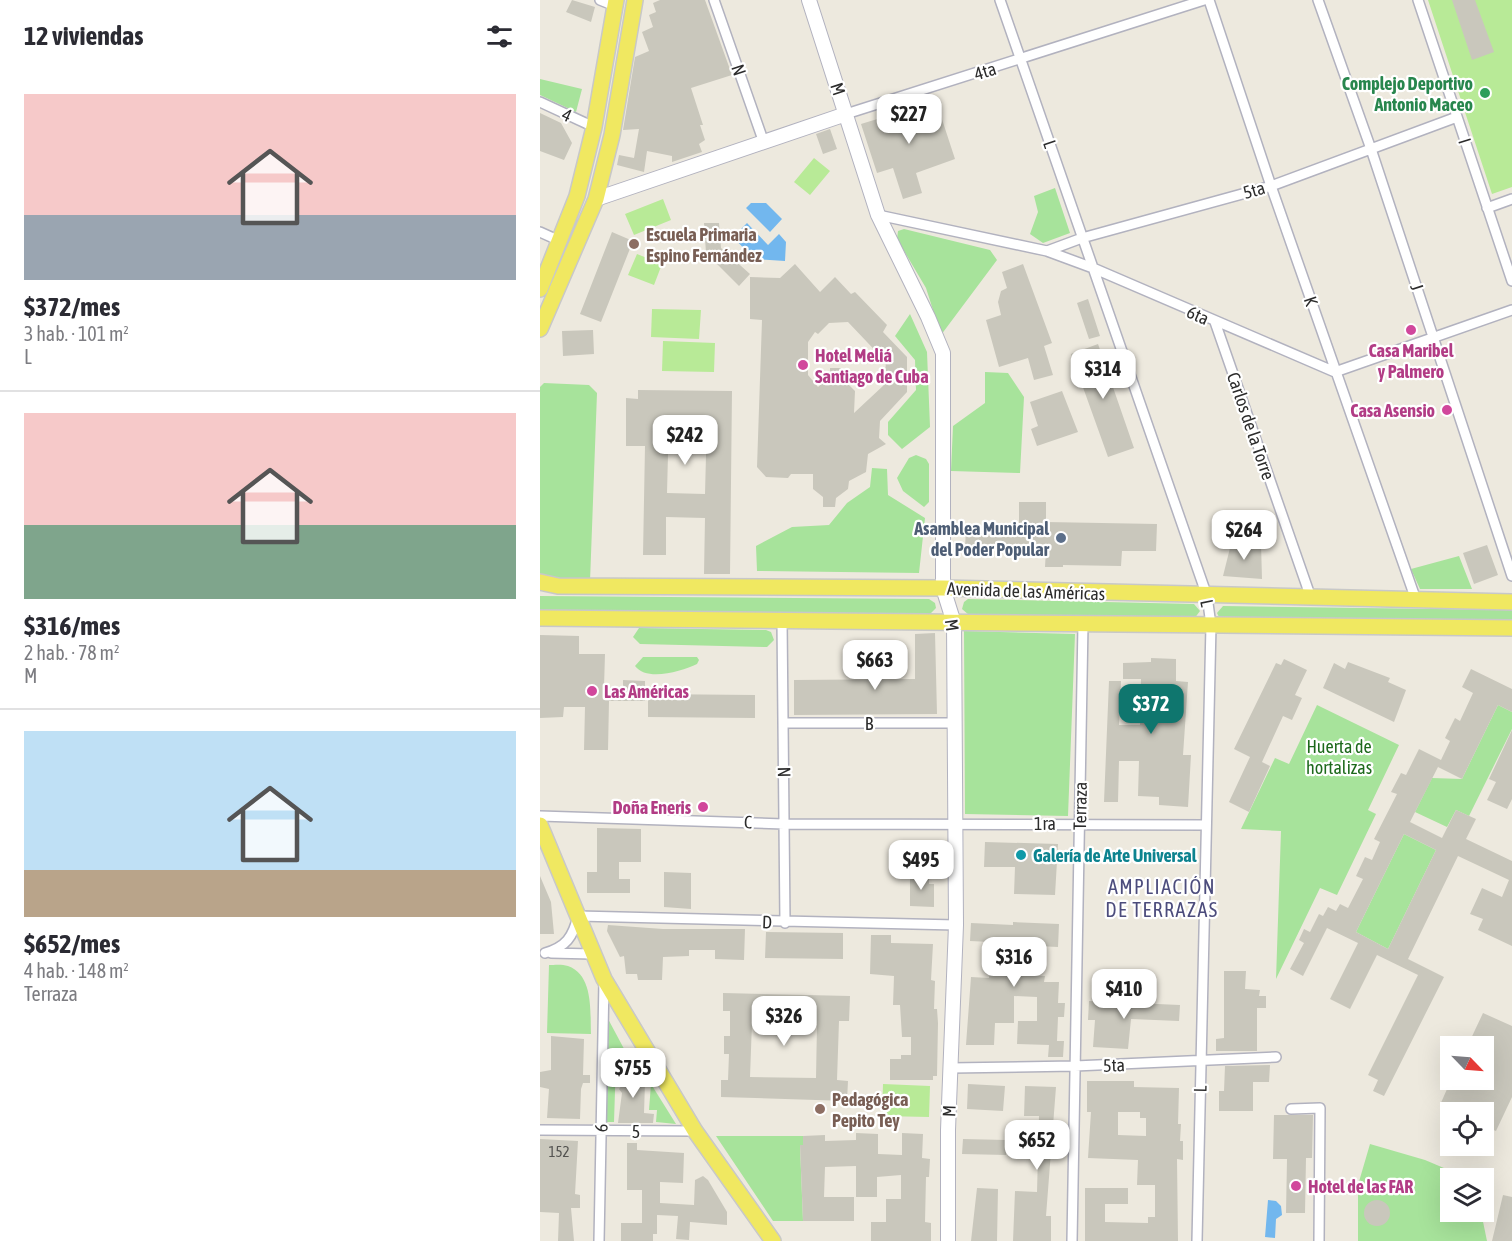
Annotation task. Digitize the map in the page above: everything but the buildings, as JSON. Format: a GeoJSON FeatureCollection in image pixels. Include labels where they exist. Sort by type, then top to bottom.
{"type":"FeatureCollection","features":[{"type":"Feature","properties":{"kind":"main road"},"geometry":{"type":"LineString","coordinates":[[540,329],[596,199],[612,135],[635,0]]}},
{"type":"Feature","properties":{"kind":"main road"},"geometry":{"type":"LineString","coordinates":[[540,289],[578,196],[594,127],[615,3]]}},
{"type":"Feature","properties":{"kind":"main road","name":"Avenida de las Américas"},"geometry":{"type":"LineString","coordinates":[[540,582],[567,586],[943,588],[1512,602]]}},
{"type":"Feature","properties":{"kind":"main road","name":"Avenida de las Américas"},"geometry":{"type":"LineString","coordinates":[[540,618],[1512,628]]}},
{"type":"Feature","properties":{"kind":"main road"},"geometry":{"type":"LineString","coordinates":[[540,825],[604,979],[695,1131],[773,1241]]}},
{"type":"Feature","properties":{"kind":"street"},"geometry":{"type":"LineString","coordinates":[[600,0],[615,3]]}},
{"type":"Feature","properties":{"kind":"street","name":"N"},"geometry":{"type":"LineString","coordinates":[[714,0],[763,140]]}},
{"type":"Feature","properties":{"kind":"street","name":"M"},"geometry":{"type":"LineString","coordinates":[[809,0],[878,215],[928,316],[943,353],[943,588],[954,623],[956,823],[956,925],[948,1241]]}},
{"type":"Feature","properties":{"kind":"street","name":"L"},"geometry":{"type":"LineString","coordinates":[[1000,0],[1207,596],[1211,625],[1197,1241]]}},
{"type":"Feature","properties":{"kind":"street","name":"4ta"},"geometry":{"type":"LineString","coordinates":[[596,199],[763,140],[1021,60],[1204,0]]}},
{"type":"Feature","properties":{"kind":"street","name":"K"},"geometry":{"type":"LineString","coordinates":[[1209,0],[1335,372],[1416,600]]}},
{"type":"Feature","properties":{"kind":"street","name":"J"},"geometry":{"type":"LineString","coordinates":[[1318,0],[1371,149],[1512,576]]}},
{"type":"Feature","properties":{"kind":"street","name":"I"},"geometry":{"type":"LineString","coordinates":[[1418,0],[1512,281]]}},
{"type":"Feature","properties":{"kind":"street","name":"4"},"geometry":{"type":"LineString","coordinates":[[540,102],[594,127]]}},
{"type":"Feature","properties":{"kind":"street","name":"5ta"},"geometry":{"type":"LineString","coordinates":[[1047,251],[1082,238],[1271,186],[1457,117]]}},
{"type":"Feature","properties":{"kind":"street"},"geometry":{"type":"LineString","coordinates":[[1487,208],[1512,199]]}},
{"type":"Feature","properties":{"kind":"street","name":"6ta"},"geometry":{"type":"LineString","coordinates":[[878,215],[1047,251],[1093,268],[1335,372]]}},
{"type":"Feature","properties":{"kind":"street"},"geometry":{"type":"LineString","coordinates":[[540,232],[560,241]]}},
{"type":"Feature","properties":{"kind":"street"},"geometry":{"type":"LineString","coordinates":[[1335,372],[1512,310]]}},
{"type":"Feature","properties":{"kind":"street","name":"Carlos de la Torre"},"geometry":{"type":"LineString","coordinates":[[1215,322],[1311,598]]}},
{"type":"Feature","properties":{"kind":"street","name":"N"},"geometry":{"type":"LineString","coordinates":[[782,620],[785,923]]}},
{"type":"Feature","properties":{"kind":"street","name":"Terraza"},"geometry":{"type":"LineString","coordinates":[[1072,1241],[1083,624]]}},
{"type":"Feature","properties":{"kind":"street","name":"B"},"geometry":{"type":"LineString","coordinates":[[783,723],[955,723]]}},
{"type":"Feature","properties":{"kind":"street","name":"C"},"geometry":{"type":"LineString","coordinates":[[540,816],[784,824],[956,823]]}},
{"type":"Feature","properties":{"kind":"street","name":"1ra"},"geometry":{"type":"LineString","coordinates":[[956,823],[1206,825]]}},
{"type":"Feature","properties":{"kind":"street"},"geometry":{"type":"LineString","coordinates":[[542,953],[559,949],[568,942],[575,931],[578,916]]}},
{"type":"Feature","properties":{"kind":"street","name":"D"},"geometry":{"type":"LineString","coordinates":[[578,916],[785,923],[956,925]]}},
{"type":"Feature","properties":{"kind":"street"},"geometry":{"type":"LineString","coordinates":[[542,953],[592,954]]}},
{"type":"Feature","properties":{"kind":"street","name":"6"},"geometry":{"type":"LineString","coordinates":[[599,1241],[604,979]]}},
{"type":"Feature","properties":{"kind":"street","name":"5ta"},"geometry":{"type":"LineString","coordinates":[[951,1068],[1075,1066],[1276,1057]]}},
{"type":"Feature","properties":{"kind":"street"},"geometry":{"type":"LineString","coordinates":[[1291,1109],[1320,1108],[1319,1241]]}},
{"type":"Feature","properties":{"kind":"street","name":"5"},"geometry":{"type":"LineString","coordinates":[[540,1130],[695,1131]]}},
{"type":"Feature","properties":{"kind":"green space","name":"Complejo Deportivo Antonio Maceo"},"geometry":{"type":"Polygon","coordinates":[[[1428,0],[1512,0],[1512,187],[1492,194],[1428,0]]]}},
{"type":"Feature","properties":{"kind":"green space"},"geometry":{"type":"Polygon","coordinates":[[[540,79],[582,89],[576,112],[540,95],[540,79]]]}},
{"type":"Feature","properties":{"kind":"green space"},"geometry":{"type":"Polygon","coordinates":[[[814,158],[830,171],[810,195],[794,182],[814,158]]]}},
{"type":"Feature","properties":{"kind":"green space"},"geometry":{"type":"Polygon","coordinates":[[[1055,188],[1070,233],[1043,243],[1030,234],[1038,212],[1034,196],[1055,188]]]}},
{"type":"Feature","properties":{"kind":"green space"},"geometry":{"type":"Polygon","coordinates":[[[663,199],[671,220],[634,235],[625,214],[663,199]]]}},
{"type":"Feature","properties":{"kind":"green space"},"geometry":{"type":"Polygon","coordinates":[[[904,229],[990,250],[997,260],[941,335],[926,288],[897,239],[898,231],[904,229]]]}},
{"type":"Feature","properties":{"kind":"green space"},"geometry":{"type":"Polygon","coordinates":[[[637,254],[662,264],[654,285],[628,275],[637,254]]]}},
{"type":"Feature","properties":{"kind":"green space"},"geometry":{"type":"Polygon","coordinates":[[[652,309],[701,310],[699,339],[651,337],[652,309]]]}},
{"type":"Feature","properties":{"kind":"green space"},"geometry":{"type":"Polygon","coordinates":[[[910,314],[927,352],[930,427],[902,449],[888,435],[888,422],[916,390],[915,360],[895,336],[910,314]]]}},
{"type":"Feature","properties":{"kind":"green space"},"geometry":{"type":"Polygon","coordinates":[[[663,341],[715,343],[714,372],[662,371],[663,341]]]}},
{"type":"Feature","properties":{"kind":"green space"},"geometry":{"type":"Polygon","coordinates":[[[985,372],[1008,373],[1024,397],[1020,473],[951,471],[953,426],[985,403],[985,372]]]}},
{"type":"Feature","properties":{"kind":"green space"},"geometry":{"type":"Polygon","coordinates":[[[544,383],[589,385],[597,393],[590,582],[545,580],[540,576],[540,387],[544,383]]]}},
{"type":"Feature","properties":{"kind":"green space"},"geometry":{"type":"Polygon","coordinates":[[[916,455],[926,459],[929,464],[929,502],[924,507],[903,491],[897,478],[909,458],[916,455]]]}},
{"type":"Feature","properties":{"kind":"green space"},"geometry":{"type":"Polygon","coordinates":[[[872,468],[887,469],[888,495],[925,518],[919,573],[757,571],[756,546],[792,527],[829,525],[847,503],[870,487],[872,468]]]}},
{"type":"Feature","properties":{"kind":"green space"},"geometry":{"type":"Polygon","coordinates":[[[1459,556],[1472,589],[1420,589],[1411,569],[1459,556]]]}},
{"type":"Feature","properties":{"kind":"green space"},"geometry":{"type":"Polygon","coordinates":[[[540,596],[929,599],[935,603],[936,608],[929,615],[540,611],[540,596]]]}},
{"type":"Feature","properties":{"kind":"green space"},"geometry":{"type":"Polygon","coordinates":[[[968,599],[1194,604],[1200,611],[1194,619],[969,615],[962,609],[964,602],[968,599]]]}},
{"type":"Feature","properties":{"kind":"green space"},"geometry":{"type":"Polygon","coordinates":[[[1223,606],[1512,610],[1512,623],[1220,619],[1217,613],[1223,606]]]}},
{"type":"Feature","properties":{"kind":"green space"},"geometry":{"type":"Polygon","coordinates":[[[639,628],[766,630],[771,632],[774,640],[767,647],[640,644],[633,637],[639,628]]]}},
{"type":"Feature","properties":{"kind":"green space"},"geometry":{"type":"Polygon","coordinates":[[[964,631],[1075,634],[1068,816],[965,814],[964,631]]]}},
{"type":"Feature","properties":{"kind":"green space"},"geometry":{"type":"Polygon","coordinates":[[[643,657],[697,657],[699,660],[697,664],[683,670],[656,674],[640,671],[635,666],[643,657]]]}},
{"type":"Feature","properties":{"kind":"green space","name":"Huerta de hortalizas"},"geometry":{"type":"Polygon","coordinates":[[[1317,705],[1399,745],[1368,810],[1376,814],[1337,895],[1320,888],[1276,979],[1281,831],[1241,829],[1275,758],[1289,764],[1317,705]]]}},
{"type":"Feature","properties":{"kind":"green space"},"geometry":{"type":"Polygon","coordinates":[[[1498,705],[1512,712],[1512,729],[1469,816],[1456,810],[1447,827],[1415,812],[1432,778],[1462,779],[1498,705]]]}},
{"type":"Feature","properties":{"kind":"green space"},"geometry":{"type":"Polygon","coordinates":[[[1404,834],[1436,850],[1388,949],[1356,932],[1404,834]]]}},
{"type":"Feature","properties":{"kind":"green space"},"geometry":{"type":"Polygon","coordinates":[[[549,965],[568,966],[582,977],[589,996],[591,1034],[547,1033],[549,965]]]}},
{"type":"Feature","properties":{"kind":"green space"},"geometry":{"type":"Polygon","coordinates":[[[607,1017],[630,1060],[616,1060],[614,1122],[607,1122],[607,1017]]]}},
{"type":"Feature","properties":{"kind":"green space"},"geometry":{"type":"Polygon","coordinates":[[[651,1084],[676,1124],[656,1122],[657,1110],[649,1110],[651,1084]]]}},
{"type":"Feature","properties":{"kind":"green space"},"geometry":{"type":"Polygon","coordinates":[[[883,1084],[930,1086],[929,1117],[882,1116],[883,1084]]]}},
{"type":"Feature","properties":{"kind":"green space"},"geometry":{"type":"Polygon","coordinates":[[[716,1136],[803,1136],[803,1145],[800,1146],[803,1221],[773,1221],[716,1136]]]}},
{"type":"Feature","properties":{"kind":"green space"},"geometry":{"type":"Polygon","coordinates":[[[1370,1144],[1444,1168],[1440,1168],[1440,1222],[1483,1222],[1487,1241],[1358,1241],[1358,1185],[1370,1144]]]}},
{"type":"Feature","properties":{"kind":"water"},"geometry":{"type":"Polygon","coordinates":[[[751,203],[766,203],[782,219],[770,232],[746,208],[751,203]]]}},
{"type":"Feature","properties":{"kind":"water"},"geometry":{"type":"Polygon","coordinates":[[[747,223],[768,245],[779,234],[786,242],[785,261],[754,259],[733,237],[747,223]]]}},
{"type":"Feature","properties":{"kind":"water"},"geometry":{"type":"Polygon","coordinates":[[[1268,1200],[1276,1201],[1281,1206],[1282,1215],[1276,1219],[1275,1238],[1265,1237],[1268,1200]]]}},
{"type":"Feature","properties":{"kind":"place","name":"Complejo Deportivo Antonio Maceo"},"geometry":{"type":"Point","coordinates":[1485,93]}},
{"type":"Feature","properties":{"kind":"place","name":"Escuela Primaria Espino Fernández"},"geometry":{"type":"Point","coordinates":[634,244]}},
{"type":"Feature","properties":{"kind":"place","name":"Casa Maribel y Palmero"},"geometry":{"type":"Point","coordinates":[1411,330]}},
{"type":"Feature","properties":{"kind":"place","name":"Hotel Meliá Santiago de Cuba"},"geometry":{"type":"Point","coordinates":[803,365]}},
{"type":"Feature","properties":{"kind":"place","name":"Casa Asensio"},"geometry":{"type":"Point","coordinates":[1447,410]}},
{"type":"Feature","properties":{"kind":"place","name":"Asamblea Municipal del Poder Popular"},"geometry":{"type":"Point","coordinates":[1061,538]}},
{"type":"Feature","properties":{"kind":"place","name":"Las Américas"},"geometry":{"type":"Point","coordinates":[592,691]}},
{"type":"Feature","properties":{"kind":"place","name":"Doña Eneris"},"geometry":{"type":"Point","coordinates":[703,807]}},
{"type":"Feature","properties":{"kind":"place","name":"Galería de Arte Universal"},"geometry":{"type":"Point","coordinates":[1021,855]}},
{"type":"Feature","properties":{"kind":"place","name":"Pedagógica Pepito Tey"},"geometry":{"type":"Point","coordinates":[820,1109]}},
{"type":"Feature","properties":{"kind":"place","name":"Hotel de las FAR"},"geometry":{"type":"Point","coordinates":[1296,1186]}},
{"type":"Feature","properties":{"kind":"district","name":"AMPLIACIÓN DE TERRAZAS"},"geometry":{"type":"Point","coordinates":[1162,898]}}]}
